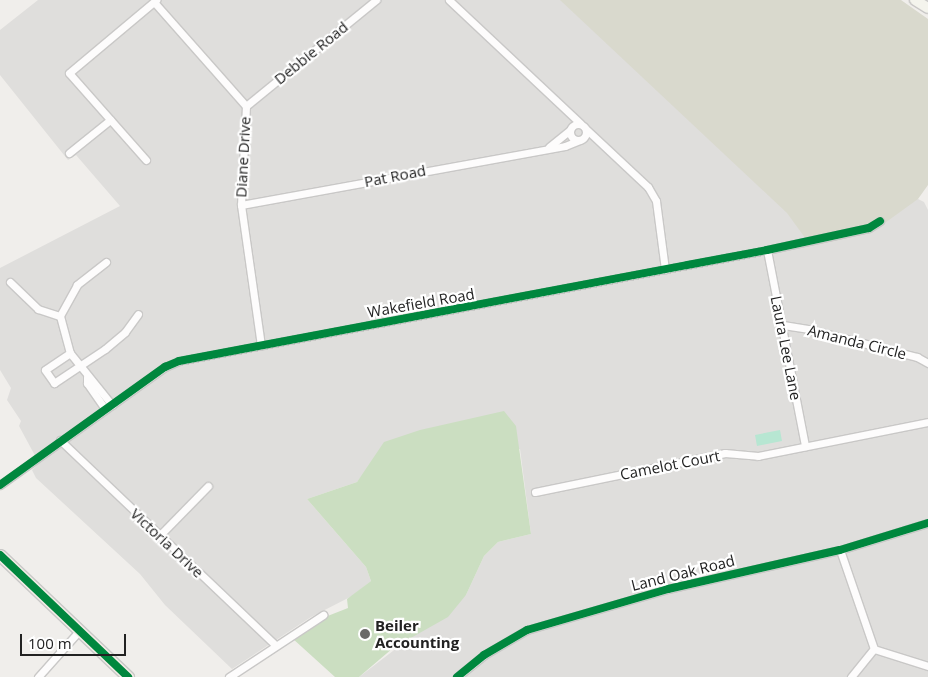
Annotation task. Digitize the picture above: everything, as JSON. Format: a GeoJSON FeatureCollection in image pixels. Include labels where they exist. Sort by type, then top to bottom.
{"type":"FeatureCollection","features":[{"type":"Feature","properties":{"kind":"main road"},"geometry":{"type":"LineString","coordinates":[[0,555],[128,677]]}},
{"type":"Feature","properties":{"kind":"street","name":"Debbie Road"},"geometry":{"type":"LineString","coordinates":[[246,106],[376,0]]}},
{"type":"Feature","properties":{"kind":"street"},"geometry":{"type":"LineString","coordinates":[[449,0],[561,108],[580,123],[600,144],[648,187],[656,201],[665,269]]}},
{"type":"Feature","properties":{"kind":"street"},"geometry":{"type":"LineString","coordinates":[[915,0],[928,8]]}},
{"type":"Feature","properties":{"kind":"street","name":"Diane Drive"},"geometry":{"type":"LineString","coordinates":[[155,1],[246,106],[240,205],[261,346]]}},
{"type":"Feature","properties":{"kind":"street"},"geometry":{"type":"LineString","coordinates":[[146,160],[69,73],[155,1]]}},
{"type":"Feature","properties":{"kind":"street"},"geometry":{"type":"LineString","coordinates":[[561,108],[571,128],[572,138],[600,144]]}},
{"type":"Feature","properties":{"kind":"street"},"geometry":{"type":"LineString","coordinates":[[69,153],[110,120]]}},
{"type":"Feature","properties":{"kind":"street"},"geometry":{"type":"LineString","coordinates":[[549,148],[571,128],[580,123]]}},
{"type":"Feature","properties":{"kind":"street"},"geometry":{"type":"LineString","coordinates":[[581,140],[586,129]]}},
{"type":"Feature","properties":{"kind":"street","name":"Pat Road"},"geometry":{"type":"LineString","coordinates":[[240,205],[565,146],[581,140]]}},
{"type":"Feature","properties":{"kind":"street","name":"Wakefield Road"},"geometry":{"type":"LineString","coordinates":[[0,485],[60,440],[179,360],[767,250],[869,228],[880,221]]}},
{"type":"Feature","properties":{"kind":"street","name":"Laura Lee Lane"},"geometry":{"type":"LineString","coordinates":[[767,250],[805,446]]}},
{"type":"Feature","properties":{"kind":"street"},"geometry":{"type":"LineString","coordinates":[[106,262],[77,285],[60,316],[70,353],[87,377],[112,404]]}},
{"type":"Feature","properties":{"kind":"street"},"geometry":{"type":"LineString","coordinates":[[10,282],[38,309],[60,316]]}},
{"type":"Feature","properties":{"kind":"street"},"geometry":{"type":"LineString","coordinates":[[70,353],[45,370],[54,383],[80,367],[125,332],[138,314]]}},
{"type":"Feature","properties":{"kind":"street","name":"Amanda Circle"},"geometry":{"type":"LineString","coordinates":[[783,326],[808,329],[917,357],[928,363]]}},
{"type":"Feature","properties":{"kind":"street"},"geometry":{"type":"LineString","coordinates":[[87,377],[87,383],[105,409]]}},
{"type":"Feature","properties":{"kind":"street"},"geometry":{"type":"LineString","coordinates":[[805,446],[928,422]]}},
{"type":"Feature","properties":{"kind":"street","name":"Victoria Drive"},"geometry":{"type":"LineString","coordinates":[[60,440],[276,645]]}},
{"type":"Feature","properties":{"kind":"street","name":"Camelot Court"},"geometry":{"type":"LineString","coordinates":[[535,492],[724,453],[748,458],[805,446]]}},
{"type":"Feature","properties":{"kind":"street"},"geometry":{"type":"LineString","coordinates":[[159,536],[208,486]]}},
{"type":"Feature","properties":{"kind":"street","name":"Land Oak Road"},"geometry":{"type":"LineString","coordinates":[[457,677],[484,654],[527,630],[668,589],[840,550],[928,523]]}},
{"type":"Feature","properties":{"kind":"street"},"geometry":{"type":"LineString","coordinates":[[840,550],[874,649]]}},
{"type":"Feature","properties":{"kind":"street"},"geometry":{"type":"LineString","coordinates":[[229,677],[323,615]]}},
{"type":"Feature","properties":{"kind":"street"},"geometry":{"type":"LineString","coordinates":[[38,677],[79,631]]}},
{"type":"Feature","properties":{"kind":"street"},"geometry":{"type":"LineString","coordinates":[[874,649],[928,666]]}},
{"type":"Feature","properties":{"kind":"street"},"geometry":{"type":"LineString","coordinates":[[852,677],[874,649]]}},
{"type":"Feature","properties":{"kind":"shaded area"},"geometry":{"type":"Polygon","coordinates":[[[38,0],[563,0],[871,233],[912,201],[918,199],[924,202],[928,210],[928,677],[359,677],[466,595],[484,556],[498,542],[531,534],[520,449],[371,464],[357,482],[307,499],[366,567],[371,581],[352,596],[311,617],[232,669],[165,605],[140,574],[36,478],[32,470],[39,463],[19,426],[21,421],[7,400],[11,388],[0,370],[0,268],[120,206],[76,155],[68,160],[0,75],[0,30],[38,0]]]}},
{"type":"Feature","properties":{"kind":"shaded area"},"geometry":{"type":"Polygon","coordinates":[[[560,0],[901,0],[928,19],[928,185],[918,199],[871,233],[811,246],[787,213],[560,0]]]}},
{"type":"Feature","properties":{"kind":"green space"},"geometry":{"type":"Polygon","coordinates":[[[504,411],[516,426],[531,534],[498,542],[484,556],[466,595],[448,617],[393,648],[359,677],[335,677],[292,638],[320,619],[348,608],[347,599],[371,581],[366,567],[307,499],[357,482],[384,442],[420,430],[504,411]]]}},
{"type":"Feature","properties":{"kind":"green space"},"geometry":{"type":"Polygon","coordinates":[[[780,430],[782,441],[757,446],[755,435],[780,430]]]}},
{"type":"Feature","properties":{"kind":"cycle path"},"geometry":{"type":"LineString","coordinates":[[0,485],[165,367],[179,361],[767,250],[869,228],[880,221]]}},
{"type":"Feature","properties":{"kind":"cycle path"},"geometry":{"type":"LineString","coordinates":[[457,677],[484,655],[527,630],[668,589],[840,550],[928,523]]}},
{"type":"Feature","properties":{"kind":"cycle path"},"geometry":{"type":"LineString","coordinates":[[0,555],[128,677]]}},
{"type":"Feature","properties":{"kind":"place","name":"Beiler Accounting"},"geometry":{"type":"Point","coordinates":[365,634]}}]}
